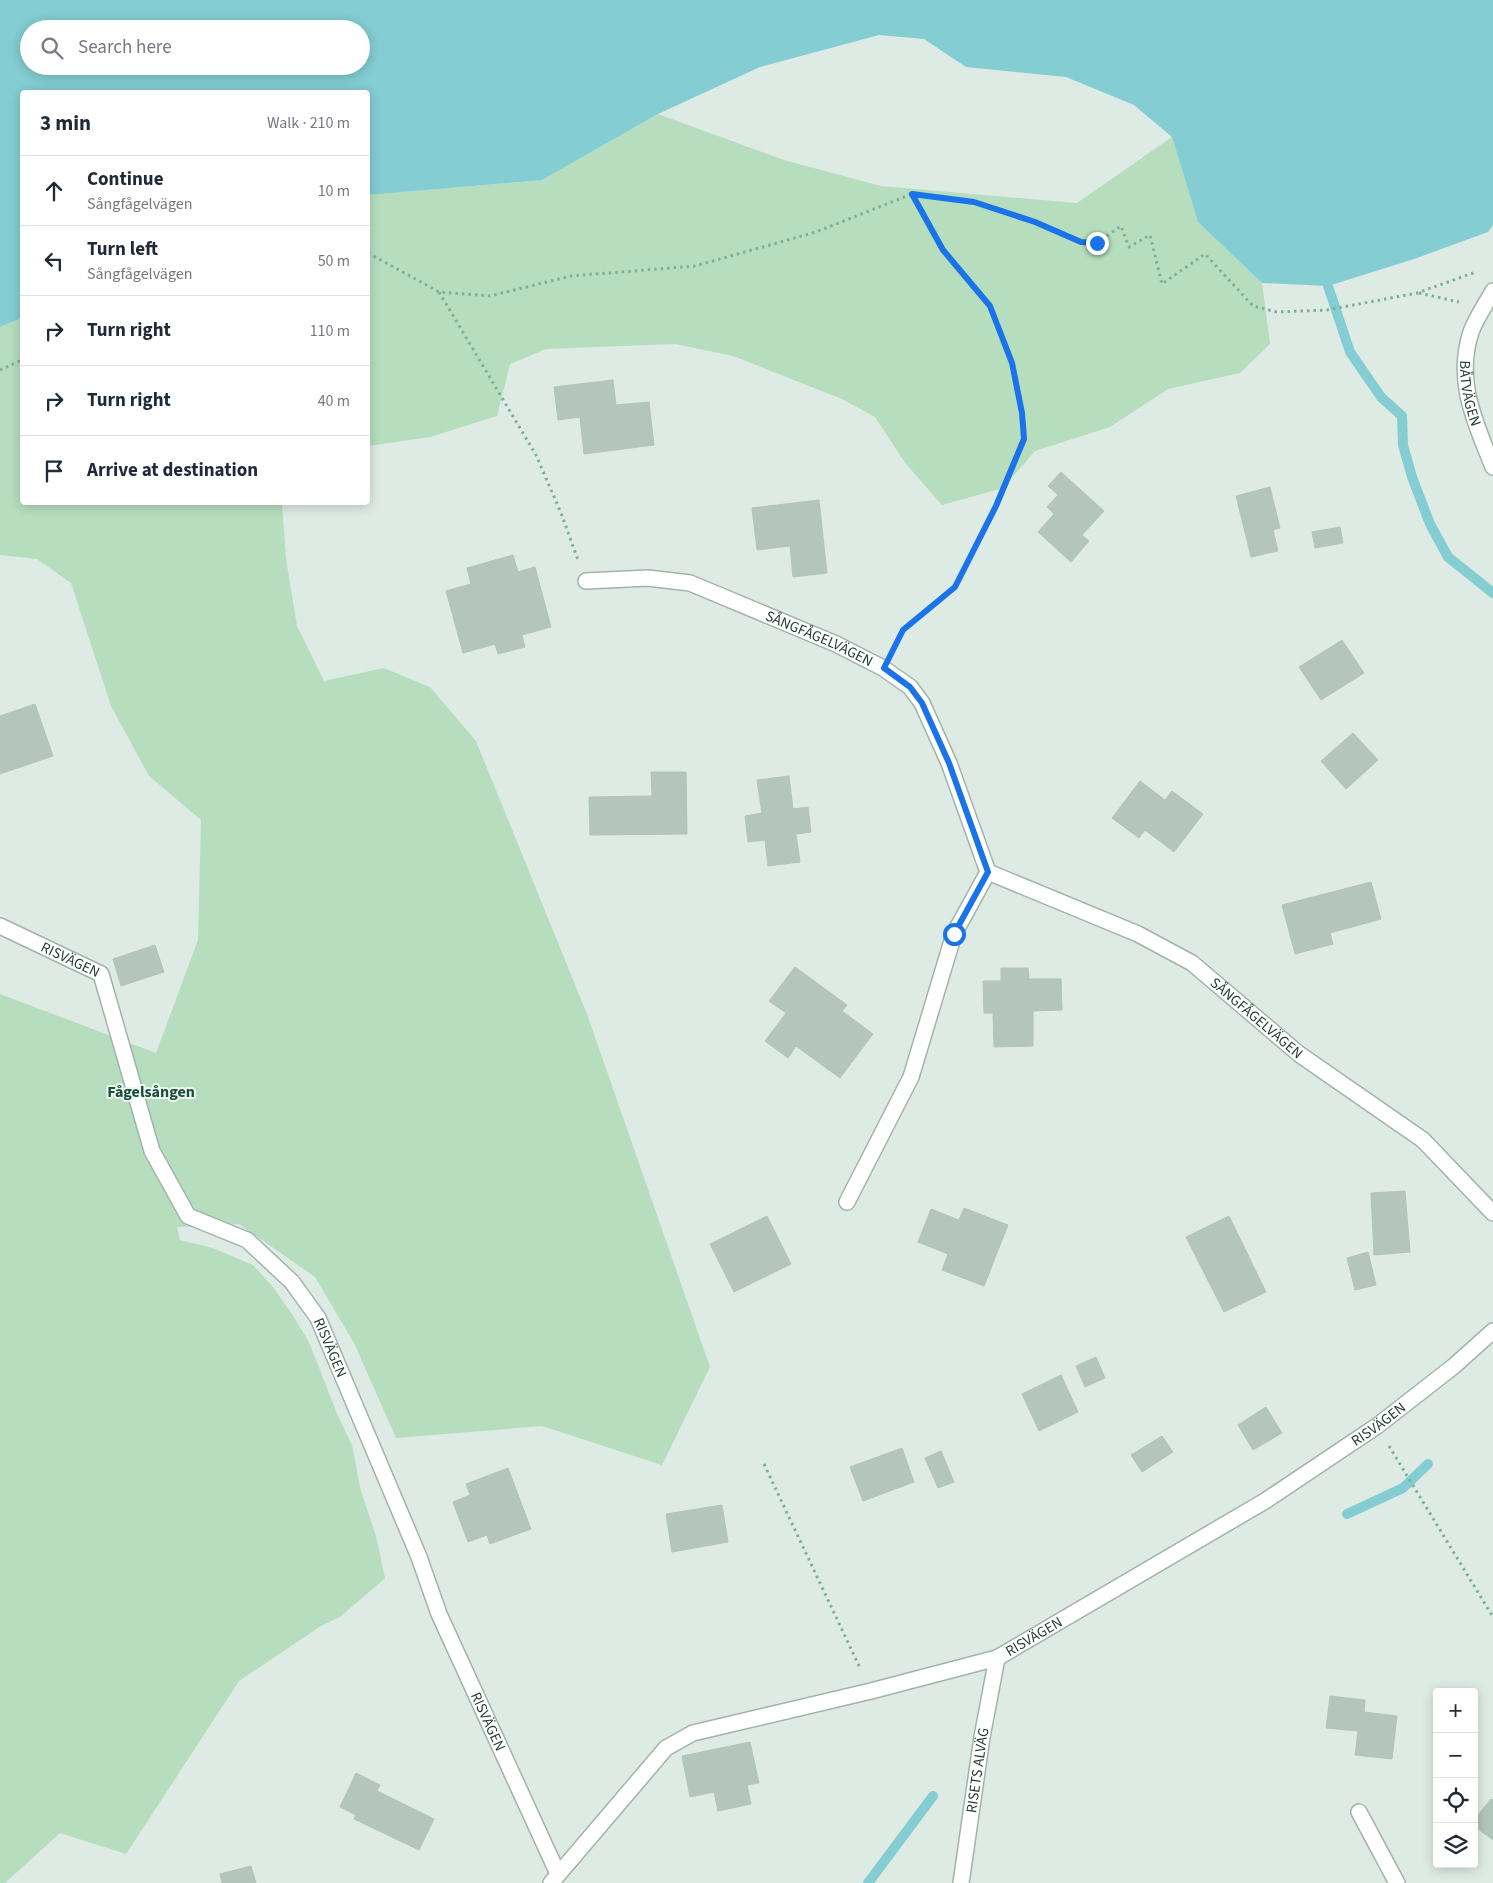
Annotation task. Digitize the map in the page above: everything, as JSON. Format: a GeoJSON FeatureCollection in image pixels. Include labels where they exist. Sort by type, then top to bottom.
{"type":"FeatureCollection","features":[{"type":"Feature","properties":{"kind":"street","name":"BÅTVÄGEN"},"geometry":{"type":"LineString","coordinates":[[1493,291],[1472,331],[1466,352],[1464,375],[1468,402],[1493,467]]}},
{"type":"Feature","properties":{"kind":"street","name":"SÅNGFÅGELVÄGEN"},"geometry":{"type":"LineString","coordinates":[[586,581],[648,578],[690,584],[836,644],[884,668],[910,687],[922,703],[949,763],[988,872],[1138,934],[1192,963],[1299,1054],[1423,1140],[1493,1213]]}},
{"type":"Feature","properties":{"kind":"street"},"geometry":{"type":"LineString","coordinates":[[847,1202],[911,1077],[954,934],[988,872]]}},
{"type":"Feature","properties":{"kind":"street","name":"RISVÄGEN"},"geometry":{"type":"LineString","coordinates":[[0,926],[101,974],[152,1151],[188,1216],[247,1240],[292,1282],[318,1318],[419,1557],[439,1614],[555,1878],[666,1748],[693,1733],[871,1691],[997,1658],[1265,1501],[1378,1426],[1454,1366],[1493,1330]]}},
{"type":"Feature","properties":{"kind":"street","name":"RISETS ALVÄG"},"geometry":{"type":"LineString","coordinates":[[961,1883],[980,1746],[997,1658]]}},
{"type":"Feature","properties":{"kind":"street"},"geometry":{"type":"LineString","coordinates":[[1358,1812],[1397,1883]]}},
{"type":"Feature","properties":{"kind":"path"},"geometry":{"type":"LineString","coordinates":[[884,668],[903,630],[955,587],[996,506],[1024,439],[1022,413],[1012,363],[990,306],[943,250],[912,194]]}},
{"type":"Feature","properties":{"kind":"path"},"geometry":{"type":"LineString","coordinates":[[370,254],[439,292],[490,296],[570,276],[695,266],[816,232],[912,194],[974,202],[1035,222],[1081,242],[1097,243],[1121,226],[1129,248],[1150,236],[1162,284],[1205,254],[1253,306],[1277,312],[1327,310],[1417,293],[1485,269]]}},
{"type":"Feature","properties":{"kind":"path"},"geometry":{"type":"LineString","coordinates":[[439,292],[536,455],[561,513],[586,581]]}},
{"type":"Feature","properties":{"kind":"path"},"geometry":{"type":"LineString","coordinates":[[1417,293],[1484,308]]}},
{"type":"Feature","properties":{"kind":"path"},"geometry":{"type":"LineString","coordinates":[[0,370],[20,361]]}},
{"type":"Feature","properties":{"kind":"path"},"geometry":{"type":"LineString","coordinates":[[1378,1426],[1493,1617]]}},
{"type":"Feature","properties":{"kind":"path"},"geometry":{"type":"LineString","coordinates":[[764,1464],[871,1691]]}},
{"type":"Feature","properties":{"kind":"green space"},"geometry":{"type":"Polygon","coordinates":[[[658,114],[784,160],[881,186],[1077,203],[1172,137],[1198,222],[1262,283],[1270,344],[1240,373],[1168,389],[1110,427],[1035,451],[1003,488],[942,505],[906,464],[875,417],[842,399],[733,356],[675,344],[546,349],[510,364],[497,416],[430,437],[370,446],[370,195],[542,180],[658,114]]]}},
{"type":"Feature","properties":{"kind":"green space"},"geometry":{"type":"Polygon","coordinates":[[[20,319],[20,505],[282,505],[286,559],[297,626],[324,681],[384,668],[430,687],[476,741],[587,1014],[710,1367],[662,1465],[542,1426],[396,1438],[354,1343],[315,1277],[239,1224],[177,1227],[180,1240],[213,1248],[253,1265],[272,1286],[309,1342],[338,1416],[352,1445],[361,1491],[376,1536],[385,1578],[340,1617],[321,1626],[239,1681],[126,1854],[60,1833],[5,1883],[0,1883],[0,994],[156,1053],[198,940],[201,820],[149,776],[111,706],[71,583],[37,559],[0,555],[0,327],[20,319]]]}},
{"type":"Feature","properties":{"kind":"water"},"geometry":{"type":"Polygon","coordinates":[[[0,0],[1493,0],[1493,225],[1488,232],[1414,259],[1328,286],[1262,283],[1198,222],[1172,137],[1134,105],[1066,77],[966,67],[924,39],[879,35],[760,67],[658,114],[542,180],[370,195],[370,90],[20,90],[20,319],[0,327],[0,0]]]}},
{"type":"Feature","properties":{"kind":"building"},"geometry":{"type":"Polygon","coordinates":[[[613,380],[616,405],[649,402],[654,445],[584,454],[580,417],[558,420],[554,387],[613,380]]]}},
{"type":"Feature","properties":{"kind":"building"},"geometry":{"type":"Polygon","coordinates":[[[1061,472],[1104,511],[1082,535],[1089,541],[1071,562],[1038,532],[1054,514],[1047,507],[1058,495],[1048,486],[1061,472]]]}},
{"type":"Feature","properties":{"kind":"building"},"geometry":{"type":"Polygon","coordinates":[[[1270,487],[1280,528],[1273,530],[1278,551],[1251,557],[1236,496],[1270,487]]]}},
{"type":"Feature","properties":{"kind":"building"},"geometry":{"type":"Polygon","coordinates":[[[819,500],[827,573],[793,577],[790,546],[757,550],[752,508],[819,500]]]}},
{"type":"Feature","properties":{"kind":"building"},"geometry":{"type":"Polygon","coordinates":[[[1340,527],[1343,543],[1315,548],[1312,532],[1340,527]]]}},
{"type":"Feature","properties":{"kind":"building"},"geometry":{"type":"Polygon","coordinates":[[[513,555],[518,572],[535,567],[551,627],[522,635],[525,647],[498,654],[495,644],[463,653],[446,591],[471,584],[467,568],[513,555]]]}},
{"type":"Feature","properties":{"kind":"building"},"geometry":{"type":"Polygon","coordinates":[[[1342,640],[1364,673],[1321,700],[1299,667],[1342,640]]]}},
{"type":"Feature","properties":{"kind":"building"},"geometry":{"type":"Polygon","coordinates":[[[35,704],[53,756],[0,774],[0,716],[35,704]]]}},
{"type":"Feature","properties":{"kind":"building"},"geometry":{"type":"Polygon","coordinates":[[[1353,733],[1378,760],[1346,789],[1321,761],[1353,733]]]}},
{"type":"Feature","properties":{"kind":"building"},"geometry":{"type":"Polygon","coordinates":[[[651,772],[686,772],[687,834],[590,835],[589,797],[652,796],[651,772]]]}},
{"type":"Feature","properties":{"kind":"building"},"geometry":{"type":"Polygon","coordinates":[[[789,776],[793,809],[808,807],[811,832],[796,834],[800,862],[768,866],[765,840],[748,842],[745,816],[762,813],[757,780],[789,776]]]}},
{"type":"Feature","properties":{"kind":"building"},"geometry":{"type":"Polygon","coordinates":[[[1140,781],[1165,800],[1172,791],[1203,814],[1174,852],[1145,830],[1139,838],[1112,818],[1140,781]]]}},
{"type":"Feature","properties":{"kind":"building"},"geometry":{"type":"Polygon","coordinates":[[[1371,882],[1381,919],[1330,933],[1333,944],[1295,954],[1282,905],[1371,882]]]}},
{"type":"Feature","properties":{"kind":"building"},"geometry":{"type":"Polygon","coordinates":[[[155,945],[164,972],[121,986],[113,959],[155,945]]]}},
{"type":"Feature","properties":{"kind":"building"},"geometry":{"type":"Polygon","coordinates":[[[795,967],[847,1005],[842,1011],[873,1034],[840,1078],[796,1046],[788,1058],[765,1041],[786,1013],[769,1001],[795,967]]]}},
{"type":"Feature","properties":{"kind":"building"},"geometry":{"type":"Polygon","coordinates":[[[1001,968],[1028,968],[1029,979],[1061,979],[1062,1010],[1033,1011],[1033,1046],[994,1047],[993,1013],[984,1013],[983,981],[1001,981],[1001,968]]]}},
{"type":"Feature","properties":{"kind":"building"},"geometry":{"type":"Polygon","coordinates":[[[1405,1191],[1410,1252],[1374,1255],[1371,1193],[1405,1191]]]}},
{"type":"Feature","properties":{"kind":"building"},"geometry":{"type":"Polygon","coordinates":[[[964,1208],[1008,1225],[984,1286],[942,1270],[948,1254],[918,1242],[931,1209],[959,1220],[964,1208]]]}},
{"type":"Feature","properties":{"kind":"building"},"geometry":{"type":"Polygon","coordinates":[[[767,1216],[791,1264],[734,1292],[710,1244],[767,1216]]]}},
{"type":"Feature","properties":{"kind":"building"},"geometry":{"type":"Polygon","coordinates":[[[1229,1216],[1266,1292],[1224,1312],[1186,1237],[1229,1216]]]}},
{"type":"Feature","properties":{"kind":"building"},"geometry":{"type":"Polygon","coordinates":[[[1368,1252],[1376,1285],[1355,1290],[1347,1258],[1368,1252]]]}},
{"type":"Feature","properties":{"kind":"building"},"geometry":{"type":"Polygon","coordinates":[[[1096,1357],[1105,1378],[1085,1387],[1076,1366],[1096,1357]]]}},
{"type":"Feature","properties":{"kind":"building"},"geometry":{"type":"Polygon","coordinates":[[[1061,1375],[1078,1412],[1039,1431],[1022,1394],[1061,1375]]]}},
{"type":"Feature","properties":{"kind":"building"},"geometry":{"type":"Polygon","coordinates":[[[1266,1407],[1282,1433],[1253,1450],[1238,1425],[1266,1407]]]}},
{"type":"Feature","properties":{"kind":"building"},"geometry":{"type":"Polygon","coordinates":[[[1162,1436],[1173,1452],[1142,1472],[1131,1455],[1162,1436]]]}},
{"type":"Feature","properties":{"kind":"building"},"geometry":{"type":"Polygon","coordinates":[[[902,1448],[914,1482],[863,1501],[850,1467],[902,1448]]]}},
{"type":"Feature","properties":{"kind":"building"},"geometry":{"type":"Polygon","coordinates":[[[941,1451],[954,1482],[938,1488],[925,1458],[941,1451]]]}},
{"type":"Feature","properties":{"kind":"building"},"geometry":{"type":"Polygon","coordinates":[[[508,1468],[531,1529],[490,1544],[487,1535],[468,1542],[453,1502],[470,1495],[466,1484],[508,1468]]]}},
{"type":"Feature","properties":{"kind":"building"},"geometry":{"type":"Polygon","coordinates":[[[722,1505],[728,1542],[672,1552],[666,1514],[722,1505]]]}},
{"type":"Feature","properties":{"kind":"building"},"geometry":{"type":"Polygon","coordinates":[[[1330,1696],[1365,1700],[1364,1712],[1397,1716],[1392,1759],[1355,1755],[1358,1731],[1326,1728],[1330,1696]]]}},
{"type":"Feature","properties":{"kind":"building"},"geometry":{"type":"Polygon","coordinates":[[[750,1742],[759,1783],[747,1785],[751,1804],[718,1811],[714,1792],[690,1797],[682,1756],[750,1742]]]}},
{"type":"Feature","properties":{"kind":"building"},"geometry":{"type":"Polygon","coordinates":[[[356,1773],[380,1785],[377,1791],[434,1819],[419,1850],[354,1819],[356,1815],[340,1807],[356,1773]]]}},
{"type":"Feature","properties":{"kind":"building"},"geometry":{"type":"Polygon","coordinates":[[[1491,1799],[1493,1800],[1493,1840],[1478,1829],[1478,1815],[1491,1799]]]}},
{"type":"Feature","properties":{"kind":"building"},"geometry":{"type":"Polygon","coordinates":[[[251,1866],[256,1883],[222,1883],[220,1874],[251,1866]]]}},
{"type":"Feature","properties":{"kind":"waterway"},"geometry":{"type":"LineString","coordinates":[[1328,286],[1350,352],[1381,397],[1402,416],[1403,445],[1412,477],[1430,524],[1448,557],[1493,593]]}},
{"type":"Feature","properties":{"kind":"waterway"},"geometry":{"type":"LineString","coordinates":[[1347,1514],[1403,1488],[1428,1464]]}},
{"type":"Feature","properties":{"kind":"waterway"},"geometry":{"type":"LineString","coordinates":[[868,1883],[933,1796]]}},
{"type":"Feature","properties":{"kind":"district","name":"Fågelsången"},"geometry":{"type":"Point","coordinates":[151,1092]}},
{"type":"Feature","properties":{"kind":"route"},"geometry":{"type":"LineString","coordinates":[[954,934],[988,872],[949,763],[922,703],[910,687],[884,668],[903,630],[955,587],[996,506],[1024,439],[1022,413],[1012,363],[990,306],[943,250],[912,194],[974,202],[1035,222],[1081,242],[1097,243]]}}]}
